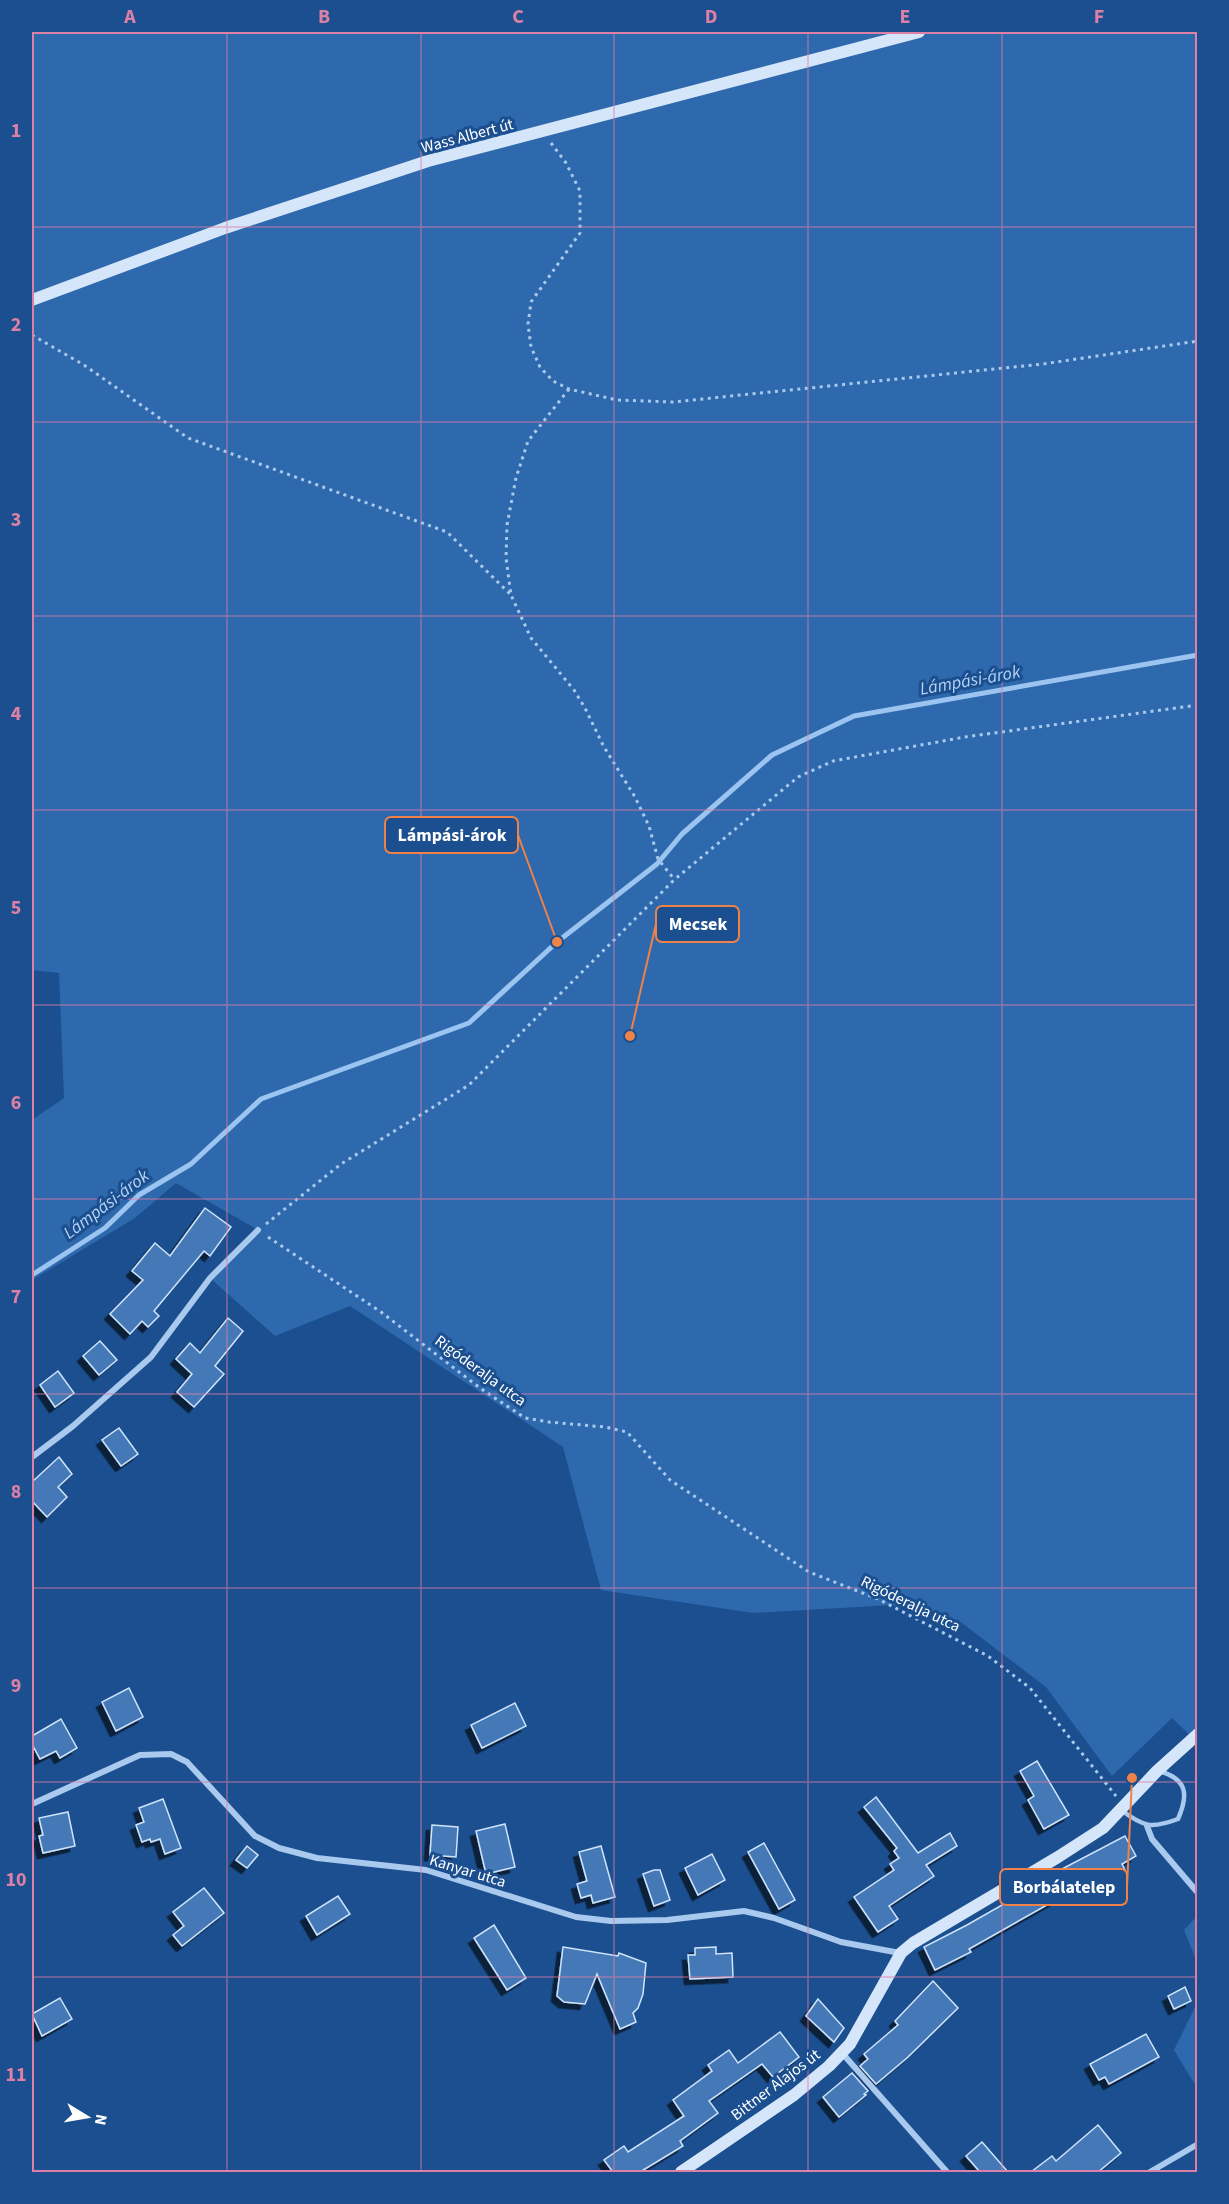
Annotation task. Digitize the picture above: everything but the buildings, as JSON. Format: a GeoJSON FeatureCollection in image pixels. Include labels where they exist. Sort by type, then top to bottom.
{"type":"FeatureCollection","features":[{"type":"Feature","properties":{"kind":"street","name":"Wass Albert út"},"geometry":{"type":"LineString","coordinates":[[32,300],[225,228],[406,169],[919,32]]}},
{"type":"Feature","properties":{"kind":"street"},"geometry":{"type":"LineString","coordinates":[[32,1457],[73,1426],[151,1357],[210,1278],[258,1230]]}},
{"type":"Feature","properties":{"kind":"street","name":"Bittner Alajos út"},"geometry":{"type":"LineString","coordinates":[[681,2172],[794,2095],[842,2053],[861,2026],[901,1953],[913,1943],[1103,1828],[1157,1771],[1197,1734]]}},
{"type":"Feature","properties":{"kind":"street","name":"Kanyar utca"},"geometry":{"type":"LineString","coordinates":[[32,1804],[140,1755],[171,1754],[187,1762],[255,1836],[279,1848],[328,1859],[426,1870],[576,1917],[611,1921],[667,1920],[744,1911],[774,1918],[841,1942],[901,1953]]}},
{"type":"Feature","properties":{"kind":"street"},"geometry":{"type":"LineString","coordinates":[[1147,1826],[1152,1839],[1197,1893]]}},
{"type":"Feature","properties":{"kind":"street"},"geometry":{"type":"LineString","coordinates":[[842,2053],[947,2172]]}},
{"type":"Feature","properties":{"kind":"street"},"geometry":{"type":"LineString","coordinates":[[1150,2172],[1197,2144]]}},
{"type":"Feature","properties":{"kind":"lane"},"geometry":{"type":"LineString","coordinates":[[1123,1808],[1147,1826],[1161,1826],[1178,1819],[1184,1806],[1185,1791],[1173,1775],[1157,1771]]}},
{"type":"Feature","properties":{"kind":"path"},"geometry":{"type":"LineString","coordinates":[[543,132],[566,163],[580,191],[580,233],[531,302],[528,324],[531,348],[540,367],[553,381],[569,389],[617,400],[673,402],[1043,364],[1197,341]]}},
{"type":"Feature","properties":{"kind":"path"},"geometry":{"type":"LineString","coordinates":[[32,335],[84,365],[188,438],[447,532],[511,595]]}},
{"type":"Feature","properties":{"kind":"path"},"geometry":{"type":"LineString","coordinates":[[569,389],[528,441],[516,478],[507,525],[506,547],[511,595],[531,638],[574,690],[585,708],[604,747],[635,797],[649,826],[658,859],[674,879]]}},
{"type":"Feature","properties":{"kind":"path"},"geometry":{"type":"LineString","coordinates":[[258,1230],[341,1164],[469,1084],[674,879],[798,777],[833,761],[965,737],[1197,705]]}},
{"type":"Feature","properties":{"kind":"path","name":"Rigóderalja utca"},"geometry":{"type":"LineString","coordinates":[[258,1230],[381,1312],[480,1388],[525,1418],[605,1426],[627,1432],[670,1480],[809,1572],[878,1599],[988,1656],[1030,1688],[1123,1808]]}},
{"type":"Feature","properties":{"kind":"shaded area"},"geometry":{"type":"Polygon","coordinates":[[[32,32],[1197,32],[1197,1742],[1172,1718],[1112,1776],[1046,1687],[958,1620],[892,1605],[753,1613],[601,1590],[563,1447],[350,1306],[275,1336],[210,1278],[258,1230],[176,1183],[135,1218],[32,1280],[32,1120],[64,1098],[59,973],[32,970],[32,32]]]}},
{"type":"Feature","properties":{"kind":"shaded area"},"geometry":{"type":"Polygon","coordinates":[[[1197,1916],[1197,1962],[1184,1930],[1197,1916]]]}},
{"type":"Feature","properties":{"kind":"shaded area"},"geometry":{"type":"Polygon","coordinates":[[[1197,2003],[1197,2088],[1174,2050],[1197,2003]]]}},
{"type":"Feature","properties":{"kind":"waterway","name":"Lámpási-árok"},"geometry":{"type":"LineString","coordinates":[[32,1275],[105,1228],[139,1195],[191,1164],[261,1099],[469,1023],[557,942],[657,864],[682,834],[772,755],[854,716],[1198,655]]}},
{"type":"Feature","properties":{"kind":"place","name":"Lámpási-árok"},"geometry":{"type":"Point","coordinates":[557,942]}},
{"type":"Feature","properties":{"kind":"place","name":"Mecsek"},"geometry":{"type":"Point","coordinates":[630,1036]}},
{"type":"Feature","properties":{"kind":"place","name":"Borbálatelep"},"geometry":{"type":"Point","coordinates":[1132,1778]}}]}
